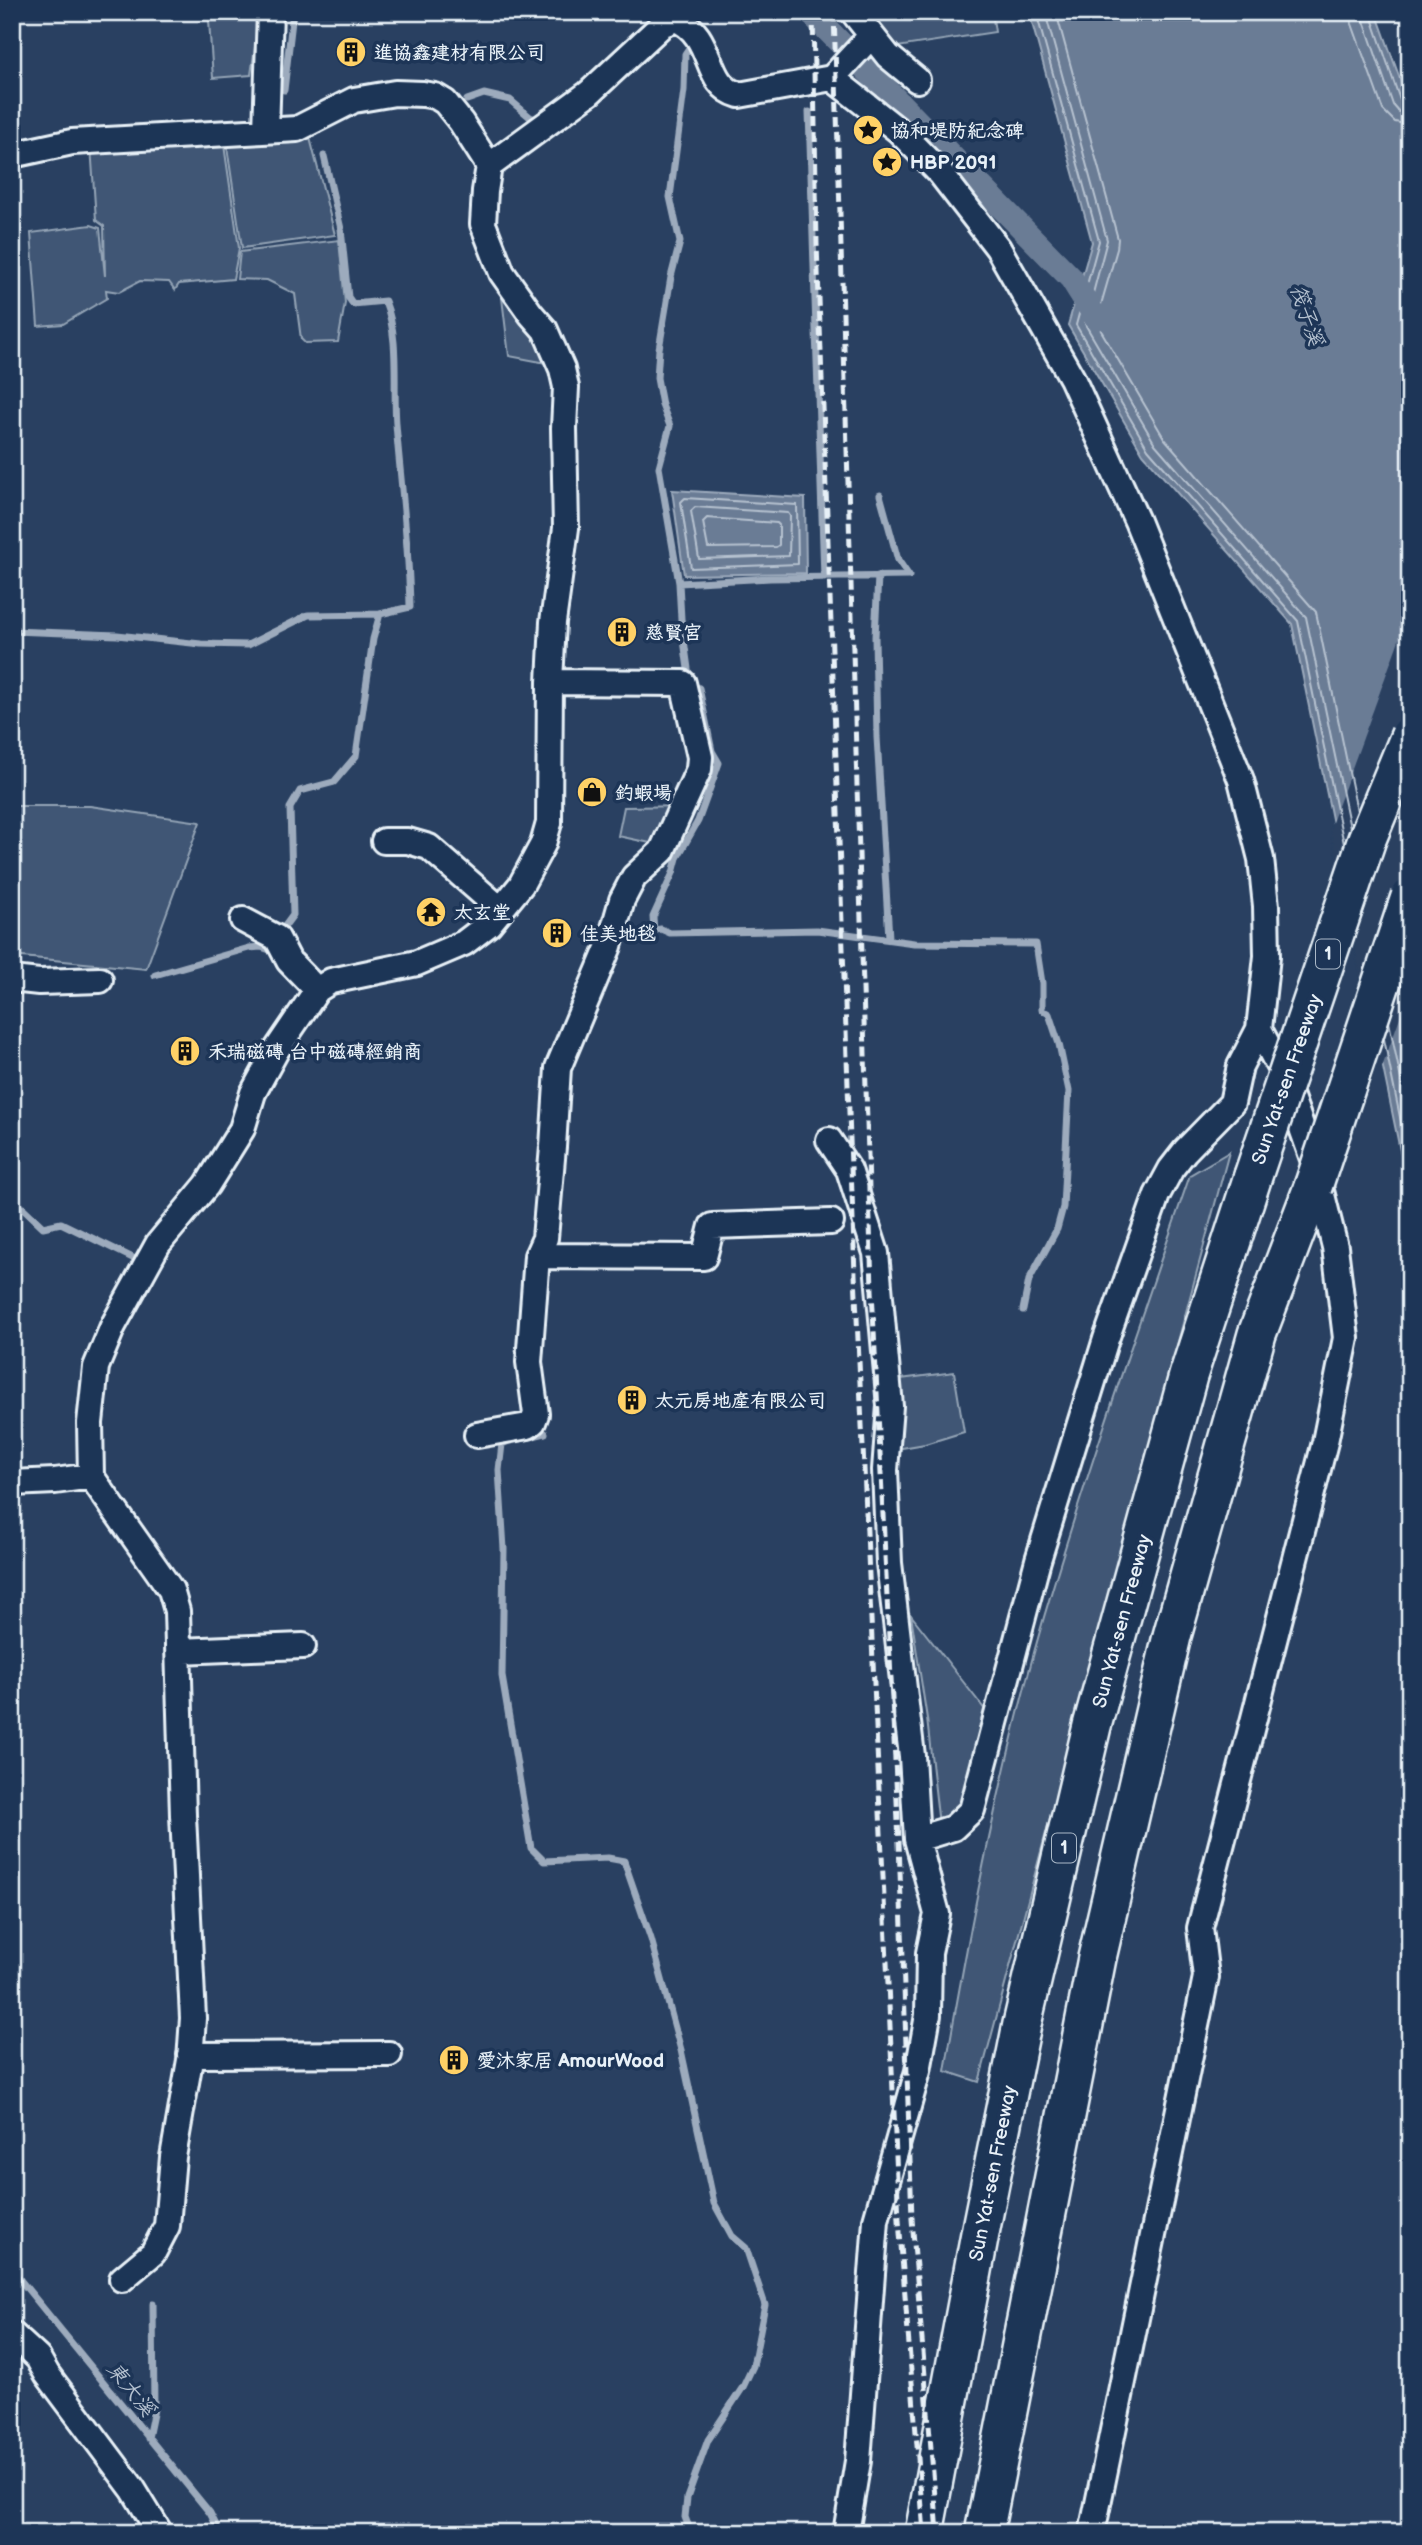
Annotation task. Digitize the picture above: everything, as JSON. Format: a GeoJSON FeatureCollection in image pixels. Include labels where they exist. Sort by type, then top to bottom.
{"type":"FeatureCollection","features":[{"type":"Feature","properties":{"kind":"highway","name":"Sun Yat-sen Freeway"},"geometry":{"type":"LineString","coordinates":[[924,2533],[1022,2024],[1092,1726],[1188,1376],[1367,839],[1410,735]]}},
{"type":"Feature","properties":{"kind":"highway"},"geometry":{"type":"LineString","coordinates":[[984,2533],[1097,1958],[1172,1636],[1257,1334],[1313,1187],[1410,897]]}},
{"type":"Feature","properties":{"kind":"street"},"geometry":{"type":"LineString","coordinates":[[266,130],[270,12]]}},
{"type":"Feature","properties":{"kind":"street"},"geometry":{"type":"LineString","coordinates":[[853,12],[888,56],[917,80]]}},
{"type":"Feature","properties":{"kind":"street"},"geometry":{"type":"LineString","coordinates":[[489,166],[589,93],[675,16],[689,24],[702,42],[720,84],[727,92],[739,95],[832,78],[871,36]]}},
{"type":"Feature","properties":{"kind":"street"},"geometry":{"type":"LineString","coordinates":[[832,78],[899,131],[932,165],[999,248],[1072,378],[1137,521],[1241,780],[1261,859],[1266,906],[1267,956],[1259,1028],[1240,1066],[1232,1103],[1185,1151],[1171,1169],[1157,1195],[1106,1339],[1038,1560],[972,1810],[953,1828],[917,1839]]}},
{"type":"Feature","properties":{"kind":"street"},"geometry":{"type":"LineString","coordinates":[[12,155],[72,142],[297,129],[354,100],[395,93],[423,94],[444,102],[461,122],[489,166],[483,224],[502,273],[545,330],[562,369],[566,387],[566,528],[553,622],[549,823],[542,844],[521,885],[489,924],[464,943],[417,963],[331,981],[317,990],[277,1049],[253,1093],[242,1129],[207,1185],[158,1244],[113,1326],[96,1367],[89,1423],[91,1476],[171,1590],[177,1611],[193,2018],[190,2055],[173,2157],[167,2226],[153,2253],[122,2279]]}},
{"type":"Feature","properties":{"kind":"street"},"geometry":{"type":"LineString","coordinates":[[477,1435],[528,1426],[536,1414],[529,1362],[537,1256],[545,1238],[558,1068],[609,946],[622,900],[634,877],[662,851],[695,782],[700,757],[682,683],[550,682]]}},
{"type":"Feature","properties":{"kind":"street"},"geometry":{"type":"LineString","coordinates":[[384,841],[408,841],[429,848],[500,909]]}},
{"type":"Feature","properties":{"kind":"street"},"geometry":{"type":"LineString","coordinates":[[243,920],[276,938],[289,961],[317,990]]}},
{"type":"Feature","properties":{"kind":"street"},"geometry":{"type":"LineString","coordinates":[[12,979],[39,982],[100,980]]}},
{"type":"Feature","properties":{"kind":"street"},"geometry":{"type":"LineString","coordinates":[[1092,2533],[1206,1977],[1200,1928],[1325,1442],[1346,1338],[1335,1247],[1313,1159],[1282,1072],[1259,1028]]}},
{"type":"Feature","properties":{"kind":"street"},"geometry":{"type":"LineString","coordinates":[[829,1140],[849,1170],[876,1253],[890,1406],[885,1470],[889,1563],[912,1756],[917,1839],[937,1914],[929,1954],[928,2015],[918,2071],[876,2220],[858,2461],[846,2533]]}},
{"type":"Feature","properties":{"kind":"street"},"geometry":{"type":"LineString","coordinates":[[537,1256],[704,1257],[712,1226],[831,1222]]}},
{"type":"Feature","properties":{"kind":"street"},"geometry":{"type":"LineString","coordinates":[[12,1483],[91,1476]]}},
{"type":"Feature","properties":{"kind":"street"},"geometry":{"type":"LineString","coordinates":[[179,1651],[303,1646]]}},
{"type":"Feature","properties":{"kind":"street"},"geometry":{"type":"LineString","coordinates":[[190,2055],[389,2054]]}},
{"type":"Feature","properties":{"kind":"street"},"geometry":{"type":"LineString","coordinates":[[12,2334],[38,2358],[133,2489],[160,2533]]}},
{"type":"Feature","properties":{"kind":"shaded area"},"geometry":{"type":"Polygon","coordinates":[[[239,12],[260,12],[251,75],[213,78],[209,21],[229,21],[239,12]]]}},
{"type":"Feature","properties":{"kind":"shaded area"},"geometry":{"type":"Polygon","coordinates":[[[870,12],[992,12],[995,32],[891,48],[870,12]]]}},
{"type":"Feature","properties":{"kind":"shaded area"},"geometry":{"type":"Polygon","coordinates":[[[309,134],[335,235],[242,248],[226,140],[309,134]]]}},
{"type":"Feature","properties":{"kind":"shaded area"},"geometry":{"type":"Polygon","coordinates":[[[223,138],[239,248],[233,279],[179,284],[175,290],[169,282],[140,281],[119,292],[106,290],[107,298],[63,324],[38,326],[31,233],[91,225],[100,228],[105,276],[104,226],[96,220],[91,146],[223,138]]]}},
{"type":"Feature","properties":{"kind":"shaded area"},"geometry":{"type":"Polygon","coordinates":[[[339,240],[345,303],[338,342],[305,343],[301,339],[295,294],[267,280],[237,279],[240,252],[339,240]]]}},
{"type":"Feature","properties":{"kind":"shaded area"},"geometry":{"type":"Polygon","coordinates":[[[502,298],[531,329],[552,364],[509,356],[502,298]]]}},
{"type":"Feature","properties":{"kind":"shaded area"},"geometry":{"type":"Polygon","coordinates":[[[12,806],[90,806],[200,822],[146,969],[12,956],[12,806]]]}},
{"type":"Feature","properties":{"kind":"shaded area"},"geometry":{"type":"Polygon","coordinates":[[[690,806],[669,847],[618,836],[624,807],[690,806]]]}},
{"type":"Feature","properties":{"kind":"shaded area"},"geometry":{"type":"Polygon","coordinates":[[[1229,1152],[979,2082],[945,2071],[988,1842],[1028,1673],[1078,1506],[1190,1175],[1229,1152]]]}},
{"type":"Feature","properties":{"kind":"shaded area"},"geometry":{"type":"Polygon","coordinates":[[[954,1372],[964,1432],[925,1444],[896,1449],[901,1379],[954,1372]]]}},
{"type":"Feature","properties":{"kind":"shaded area"},"geometry":{"type":"Polygon","coordinates":[[[911,1615],[1000,1729],[977,1803],[939,1825],[927,1719],[911,1615]]]}},
{"type":"Feature","properties":{"kind":"water","name":"筏子溪"},"geometry":{"type":"Polygon","coordinates":[[[1029,12],[1376,12],[1410,107],[1410,1199],[1292,624],[1143,454],[1068,325],[1092,242],[1029,12]]]}},
{"type":"Feature","properties":{"kind":"water"},"geometry":{"type":"Polygon","coordinates":[[[672,490],[805,498],[806,573],[684,575],[672,490]]]}},
{"type":"Feature","properties":{"kind":"pier"},"geometry":{"type":"Polygon","coordinates":[[[1410,610],[1410,989],[1380,1073],[1330,828],[1410,610]]]}},
{"type":"Feature","properties":{"kind":"waterway"},"geometry":{"type":"LineString","coordinates":[[284,90],[293,12]]}},
{"type":"Feature","properties":{"kind":"waterway"},"geometry":{"type":"LineString","coordinates":[[810,12],[1071,278],[1096,318]]}},
{"type":"Feature","properties":{"kind":"waterway"},"geometry":{"type":"LineString","coordinates":[[697,44],[691,45],[685,54],[684,90],[670,197],[680,242],[671,277],[657,378],[662,405],[670,426],[659,467],[679,583],[770,578],[909,576],[898,560],[880,495]]}},
{"type":"Feature","properties":{"kind":"waterway"},"geometry":{"type":"LineString","coordinates":[[467,100],[484,94],[510,100],[530,117],[540,121]]}},
{"type":"Feature","properties":{"kind":"waterway"},"geometry":{"type":"LineString","coordinates":[[809,112],[824,578]]}},
{"type":"Feature","properties":{"kind":"waterway"},"geometry":{"type":"LineString","coordinates":[[279,934],[293,915],[290,808],[300,791],[334,782],[356,756],[373,639],[380,614],[410,607],[396,424],[393,331],[385,301],[353,304],[348,297],[341,229],[324,156]]}},
{"type":"Feature","properties":{"kind":"waterway"},"geometry":{"type":"LineString","coordinates":[[878,576],[875,637],[877,737],[889,938]]}},
{"type":"Feature","properties":{"kind":"waterway"},"geometry":{"type":"LineString","coordinates":[[654,932],[653,917],[677,858],[698,821],[719,763],[712,751],[699,688],[690,683],[679,583]]}},
{"type":"Feature","properties":{"kind":"waterway"},"geometry":{"type":"LineString","coordinates":[[12,631],[117,635],[201,644],[248,645],[308,615],[380,614]]}},
{"type":"Feature","properties":{"kind":"waterway"},"geometry":{"type":"LineString","coordinates":[[624,936],[661,929],[670,933],[817,930],[914,943],[1036,944],[1042,983],[1042,1010],[1049,1014],[1059,1044],[1069,1091],[1063,1207],[1057,1229],[1029,1280],[1023,1310]]}},
{"type":"Feature","properties":{"kind":"waterway"},"geometry":{"type":"LineString","coordinates":[[155,975],[249,948],[261,947],[276,952]]}},
{"type":"Feature","properties":{"kind":"waterway"},"geometry":{"type":"LineString","coordinates":[[12,1209],[23,1208],[43,1227],[61,1223],[141,1262]]}},
{"type":"Feature","properties":{"kind":"waterway"},"geometry":{"type":"LineString","coordinates":[[525,1438],[545,1433]]}},
{"type":"Feature","properties":{"kind":"waterway"},"geometry":{"type":"LineString","coordinates":[[513,1439],[502,1444],[499,1470],[504,1549],[502,1676],[531,1848],[544,1861],[608,1858],[624,1861],[651,1939],[681,2050],[714,2203],[732,2236],[746,2248],[765,2305],[753,2366],[743,2387],[708,2440],[687,2498],[685,2517],[691,2533]]}},
{"type":"Feature","properties":{"kind":"waterway"},"geometry":{"type":"LineString","coordinates":[[85,1487],[106,1518]]}},
{"type":"Feature","properties":{"kind":"waterway","name":"東大溪"},"geometry":{"type":"LineString","coordinates":[[12,2270],[210,2513],[220,2533]]}},
{"type":"Feature","properties":{"kind":"waterway"},"geometry":{"type":"LineString","coordinates":[[148,2438],[154,2409],[153,2304]]}},
{"type":"Feature","properties":{"kind":"railway"},"geometry":{"type":"LineString","coordinates":[[813,12],[817,244],[855,1275],[899,2220],[924,2533]]}},
{"type":"Feature","properties":{"kind":"railway"},"geometry":{"type":"LineString","coordinates":[[834,12],[872,1290],[899,1842],[912,2219],[938,2533]]}},
{"type":"Feature","properties":{"kind":"place","name":"進協鑫建材有限公司"},"geometry":{"type":"Point","coordinates":[351,52]}},
{"type":"Feature","properties":{"kind":"place","name":"協和堤防紀念碑"},"geometry":{"type":"Point","coordinates":[868,130]}},
{"type":"Feature","properties":{"kind":"place","name":"HBP 2091"},"geometry":{"type":"Point","coordinates":[887,162]}},
{"type":"Feature","properties":{"kind":"place","name":"慈賢宮"},"geometry":{"type":"Point","coordinates":[622,632]}},
{"type":"Feature","properties":{"kind":"place","name":"釣蝦場"},"geometry":{"type":"Point","coordinates":[592,792]}},
{"type":"Feature","properties":{"kind":"place","name":"太玄堂"},"geometry":{"type":"Point","coordinates":[431,912]}},
{"type":"Feature","properties":{"kind":"place","name":"佳美地毯"},"geometry":{"type":"Point","coordinates":[557,933]}},
{"type":"Feature","properties":{"kind":"place","name":"禾瑞磁磚 台中磁磚經銷商"},"geometry":{"type":"Point","coordinates":[185,1051]}},
{"type":"Feature","properties":{"kind":"place","name":"太元房地產有限公司"},"geometry":{"type":"Point","coordinates":[632,1400]}},
{"type":"Feature","properties":{"kind":"place","name":"愛沐家居 AmourWood"},"geometry":{"type":"Point","coordinates":[454,2060]}}]}
